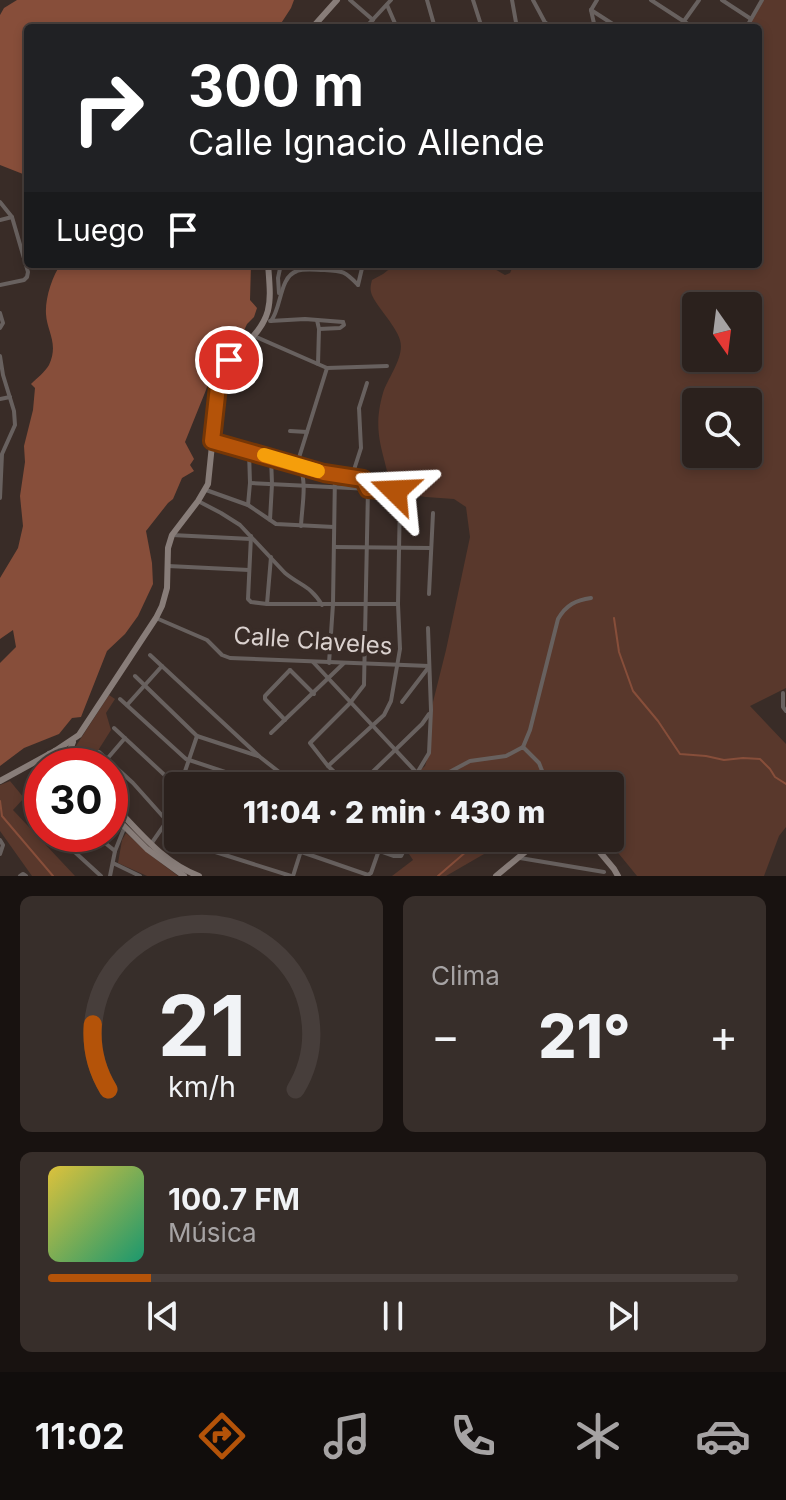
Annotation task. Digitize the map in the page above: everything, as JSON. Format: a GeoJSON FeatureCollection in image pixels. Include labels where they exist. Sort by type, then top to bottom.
{"type":"FeatureCollection","features":[{"type":"Feature","properties":{"kind":"street"},"geometry":{"type":"LineString","coordinates":[[316,24],[337,0]]}},
{"type":"Feature","properties":{"kind":"street"},"geometry":{"type":"LineString","coordinates":[[350,0],[373,20]]}},
{"type":"Feature","properties":{"kind":"street"},"geometry":{"type":"LineString","coordinates":[[369,24],[391,0]]}},
{"type":"Feature","properties":{"kind":"street"},"geometry":{"type":"LineString","coordinates":[[427,0],[434,24]]}},
{"type":"Feature","properties":{"kind":"street"},"geometry":{"type":"LineString","coordinates":[[473,0],[481,24]]}},
{"type":"Feature","properties":{"kind":"street"},"geometry":{"type":"LineString","coordinates":[[512,0],[516,24]]}},
{"type":"Feature","properties":{"kind":"street"},"geometry":{"type":"LineString","coordinates":[[533,0],[546,24]]}},
{"type":"Feature","properties":{"kind":"street"},"geometry":{"type":"LineString","coordinates":[[594,24],[591,10],[597,0]]}},
{"type":"Feature","properties":{"kind":"street"},"geometry":{"type":"LineString","coordinates":[[651,0],[687,24]]}},
{"type":"Feature","properties":{"kind":"street"},"geometry":{"type":"LineString","coordinates":[[684,22],[699,0]]}},
{"type":"Feature","properties":{"kind":"street"},"geometry":{"type":"LineString","coordinates":[[722,0],[751,19]]}},
{"type":"Feature","properties":{"kind":"street"},"geometry":{"type":"LineString","coordinates":[[748,24],[762,0]]}},
{"type":"Feature","properties":{"kind":"street"},"geometry":{"type":"LineString","coordinates":[[387,5],[395,24]]}},
{"type":"Feature","properties":{"kind":"street"},"geometry":{"type":"LineString","coordinates":[[591,10],[613,24]]}},
{"type":"Feature","properties":{"kind":"street"},"geometry":{"type":"LineString","coordinates":[[0,202],[12,217],[24,258]]}},
{"type":"Feature","properties":{"kind":"street"},"geometry":{"type":"LineString","coordinates":[[0,220],[12,217]]}},
{"type":"Feature","properties":{"kind":"street"},"geometry":{"type":"LineString","coordinates":[[0,285],[24,280],[27,268]]}},
{"type":"Feature","properties":{"kind":"street"},"geometry":{"type":"LineString","coordinates":[[268,268],[268,322]]}},
{"type":"Feature","properties":{"kind":"street"},"geometry":{"type":"LineString","coordinates":[[280,268],[280,299]]}},
{"type":"Feature","properties":{"kind":"street"},"geometry":{"type":"LineString","coordinates":[[70,748],[156,618],[165,596],[168,548],[172,535],[206,490],[209,479],[222,369],[277,314],[289,276],[300,270],[341,271],[358,285],[362,268]]}},
{"type":"Feature","properties":{"kind":"street"},"geometry":{"type":"LineString","coordinates":[[0,313],[1,326]]}},
{"type":"Feature","properties":{"kind":"street"},"geometry":{"type":"LineString","coordinates":[[268,322],[317,320],[343,322],[344,325],[319,329]]}},
{"type":"Feature","properties":{"kind":"street"},"geometry":{"type":"LineString","coordinates":[[317,320],[318,364]]}},
{"type":"Feature","properties":{"kind":"street"},"geometry":{"type":"LineString","coordinates":[[254,336],[327,368],[387,366]]}},
{"type":"Feature","properties":{"kind":"street"},"geometry":{"type":"LineString","coordinates":[[0,356],[15,425],[1,454],[0,498]]}},
{"type":"Feature","properties":{"kind":"street"},"geometry":{"type":"LineString","coordinates":[[301,526],[304,476],[299,465],[327,368]]}},
{"type":"Feature","properties":{"kind":"street"},"geometry":{"type":"LineString","coordinates":[[352,476],[361,448],[359,408],[367,383]]}},
{"type":"Feature","properties":{"kind":"street"},"geometry":{"type":"LineString","coordinates":[[0,399],[10,397]]}},
{"type":"Feature","properties":{"kind":"street"},"geometry":{"type":"LineString","coordinates":[[290,431],[307,432]]}},
{"type":"Feature","properties":{"kind":"street"},"geometry":{"type":"LineString","coordinates":[[212,441],[363,479],[368,489],[364,685],[310,743],[334,772]]}},
{"type":"Feature","properties":{"kind":"street"},"geometry":{"type":"LineString","coordinates":[[248,505],[249,452]]}},
{"type":"Feature","properties":{"kind":"street"},"geometry":{"type":"LineString","coordinates":[[270,520],[271,457]]}},
{"type":"Feature","properties":{"kind":"street"},"geometry":{"type":"LineString","coordinates":[[329,663],[335,474]]}},
{"type":"Feature","properties":{"kind":"street"},"geometry":{"type":"LineString","coordinates":[[250,483],[391,490],[397,493],[401,505],[400,649],[391,701],[384,715],[328,766]]}},
{"type":"Feature","properties":{"kind":"street"},"geometry":{"type":"LineString","coordinates":[[206,490],[248,505],[276,524],[334,527]]}},
{"type":"Feature","properties":{"kind":"street"},"geometry":{"type":"LineString","coordinates":[[198,501],[231,518],[293,580],[311,590],[322,605]]}},
{"type":"Feature","properties":{"kind":"street"},"geometry":{"type":"LineString","coordinates":[[429,594],[433,513]]}},
{"type":"Feature","properties":{"kind":"street"},"geometry":{"type":"LineString","coordinates":[[172,535],[251,538]]}},
{"type":"Feature","properties":{"kind":"street"},"geometry":{"type":"LineString","coordinates":[[251,538],[249,601],[267,604],[398,604]]}},
{"type":"Feature","properties":{"kind":"street"},"geometry":{"type":"LineString","coordinates":[[334,547],[431,548]]}},
{"type":"Feature","properties":{"kind":"street"},"geometry":{"type":"LineString","coordinates":[[267,604],[271,557]]}},
{"type":"Feature","properties":{"kind":"street"},"geometry":{"type":"LineString","coordinates":[[168,566],[249,570]]}},
{"type":"Feature","properties":{"kind":"street"},"geometry":{"type":"LineString","coordinates":[[449,772],[470,761],[506,756],[523,747],[558,619],[568,606],[591,598]]}},
{"type":"Feature","properties":{"kind":"street","name":"Calle Claveles"},"geometry":{"type":"LineString","coordinates":[[156,618],[207,640],[222,655],[230,658],[429,666]]}},
{"type":"Feature","properties":{"kind":"street"},"geometry":{"type":"LineString","coordinates":[[418,772],[429,753],[428,628]]}},
{"type":"Feature","properties":{"kind":"street"},"geometry":{"type":"LineString","coordinates":[[150,655],[279,772]]}},
{"type":"Feature","properties":{"kind":"street"},"geometry":{"type":"LineString","coordinates":[[285,720],[265,696],[290,670],[291,661]]}},
{"type":"Feature","properties":{"kind":"street"},"geometry":{"type":"LineString","coordinates":[[313,662],[416,772]]}},
{"type":"Feature","properties":{"kind":"street"},"geometry":{"type":"LineString","coordinates":[[271,733],[344,663]]}},
{"type":"Feature","properties":{"kind":"street"},"geometry":{"type":"LineString","coordinates":[[127,705],[162,666]]}},
{"type":"Feature","properties":{"kind":"street"},"geometry":{"type":"LineString","coordinates":[[402,702],[429,666]]}},
{"type":"Feature","properties":{"kind":"street"},"geometry":{"type":"LineString","coordinates":[[290,670],[314,694]]}},
{"type":"Feature","properties":{"kind":"street"},"geometry":{"type":"LineString","coordinates":[[135,676],[197,736],[260,757]]}},
{"type":"Feature","properties":{"kind":"street"},"geometry":{"type":"LineString","coordinates":[[783,693],[786,711]]}},
{"type":"Feature","properties":{"kind":"street"},"geometry":{"type":"LineString","coordinates":[[120,699],[188,760],[225,772]]}},
{"type":"Feature","properties":{"kind":"street"},"geometry":{"type":"LineString","coordinates":[[372,772],[422,724],[431,710]]}},
{"type":"Feature","properties":{"kind":"street"},"geometry":{"type":"LineString","coordinates":[[114,728],[164,774]]}},
{"type":"Feature","properties":{"kind":"street"},"geometry":{"type":"LineString","coordinates":[[185,772],[197,736]]}},
{"type":"Feature","properties":{"kind":"street"},"geometry":{"type":"LineString","coordinates":[[59,748],[75,738]]}},
{"type":"Feature","properties":{"kind":"street"},"geometry":{"type":"LineString","coordinates":[[116,748],[125,738]]}},
{"type":"Feature","properties":{"kind":"street"},"geometry":{"type":"LineString","coordinates":[[523,747],[539,763],[543,772]]}},
{"type":"Feature","properties":{"kind":"street"},"geometry":{"type":"LineString","coordinates":[[0,781],[24,768]]}},
{"type":"Feature","properties":{"kind":"street"},"geometry":{"type":"LineString","coordinates":[[128,778],[164,818]]}},
{"type":"Feature","properties":{"kind":"street"},"geometry":{"type":"LineString","coordinates":[[128,825],[184,876]]}},
{"type":"Feature","properties":{"kind":"street"},"geometry":{"type":"LineString","coordinates":[[149,847],[164,825]]}},
{"type":"Feature","properties":{"kind":"street"},"geometry":{"type":"LineString","coordinates":[[0,854],[2,843]]}},
{"type":"Feature","properties":{"kind":"street"},"geometry":{"type":"LineString","coordinates":[[149,847],[199,876]]}},
{"type":"Feature","properties":{"kind":"street"},"geometry":{"type":"LineString","coordinates":[[75,852],[101,876]]}},
{"type":"Feature","properties":{"kind":"street"},"geometry":{"type":"LineString","coordinates":[[110,876],[115,852]]}},
{"type":"Feature","properties":{"kind":"street"},"geometry":{"type":"LineString","coordinates":[[216,852],[292,876],[300,852]]}},
{"type":"Feature","properties":{"kind":"street"},"geometry":{"type":"LineString","coordinates":[[303,852],[370,875],[378,852]]}},
{"type":"Feature","properties":{"kind":"street"},"geometry":{"type":"LineString","coordinates":[[496,876],[525,852]]}},
{"type":"Feature","properties":{"kind":"street"},"geometry":{"type":"LineString","coordinates":[[600,852],[618,876]]}},
{"type":"Feature","properties":{"kind":"street"},"geometry":{"type":"LineString","coordinates":[[518,858],[604,872]]}},
{"type":"Feature","properties":{"kind":"street"},"geometry":{"type":"LineString","coordinates":[[113,863],[140,876]]}},
{"type":"Feature","properties":{"kind":"shaded area"},"geometry":{"type":"Polygon","coordinates":[[[17,0],[294,0],[281,24],[24,24],[24,174],[0,165],[0,15],[4,8],[17,0]]]}},
{"type":"Feature","properties":{"kind":"shaded area"},"geometry":{"type":"Polygon","coordinates":[[[762,0],[786,0],[786,688],[750,706],[786,744],[786,827],[779,836],[764,876],[637,876],[617,852],[624,852],[624,772],[418,772],[425,766],[429,753],[431,710],[470,537],[466,507],[454,499],[391,490],[378,421],[383,393],[401,347],[398,334],[373,297],[372,280],[391,268],[493,268],[505,275],[512,268],[762,268],[762,24],[750,24],[762,0]]]}},
{"type":"Feature","properties":{"kind":"shaded area"},"geometry":{"type":"Polygon","coordinates":[[[59,268],[251,268],[250,300],[257,308],[241,337],[228,347],[214,365],[185,442],[194,459],[190,465],[194,471],[182,478],[173,499],[146,531],[153,584],[138,616],[107,651],[81,717],[72,718],[59,734],[24,748],[0,766],[0,663],[16,647],[13,630],[0,639],[0,578],[18,548],[23,526],[20,496],[24,446],[33,410],[35,388],[31,384],[47,368],[52,357],[53,344],[46,308],[59,268]]]}},
{"type":"Feature","properties":{"kind":"shaded area"},"geometry":{"type":"Polygon","coordinates":[[[109,695],[115,699],[106,713],[111,730],[100,748],[75,748],[109,695]]]}},
{"type":"Feature","properties":{"kind":"shaded area"},"geometry":{"type":"Polygon","coordinates":[[[10,781],[24,798],[13,810],[24,822],[24,852],[52,852],[75,876],[32,876],[0,831],[0,785],[10,781]]]}},
{"type":"Feature","properties":{"kind":"shaded area"},"geometry":{"type":"Polygon","coordinates":[[[128,835],[178,876],[147,876],[118,863],[120,852],[128,852],[128,835]]]}},
{"type":"Feature","properties":{"kind":"shaded area"},"geometry":{"type":"Polygon","coordinates":[[[408,852],[488,852],[446,876],[392,876],[413,860],[408,852]]]}},
{"type":"Feature","properties":{"kind":"waterway"},"geometry":{"type":"LineString","coordinates":[[614,618],[619,652],[633,691],[680,754],[724,760],[760,759],[775,777],[786,784]]}},
{"type":"Feature","properties":{"kind":"waterway"},"geometry":{"type":"LineString","coordinates":[[0,801],[2,816],[53,876]]}},
{"type":"Feature","properties":{"kind":"waterway"},"geometry":{"type":"LineString","coordinates":[[438,876],[466,852]]}},
{"type":"Feature","properties":{"kind":"slow traffic"},"geometry":{"type":"LineString","coordinates":[[264,455],[318,471]]}},
{"type":"Feature","properties":{"kind":"route"},"geometry":{"type":"LineString","coordinates":[[229,360],[222,369],[216,389],[212,441],[324,473],[363,479],[368,489],[395,491]]}}]}
